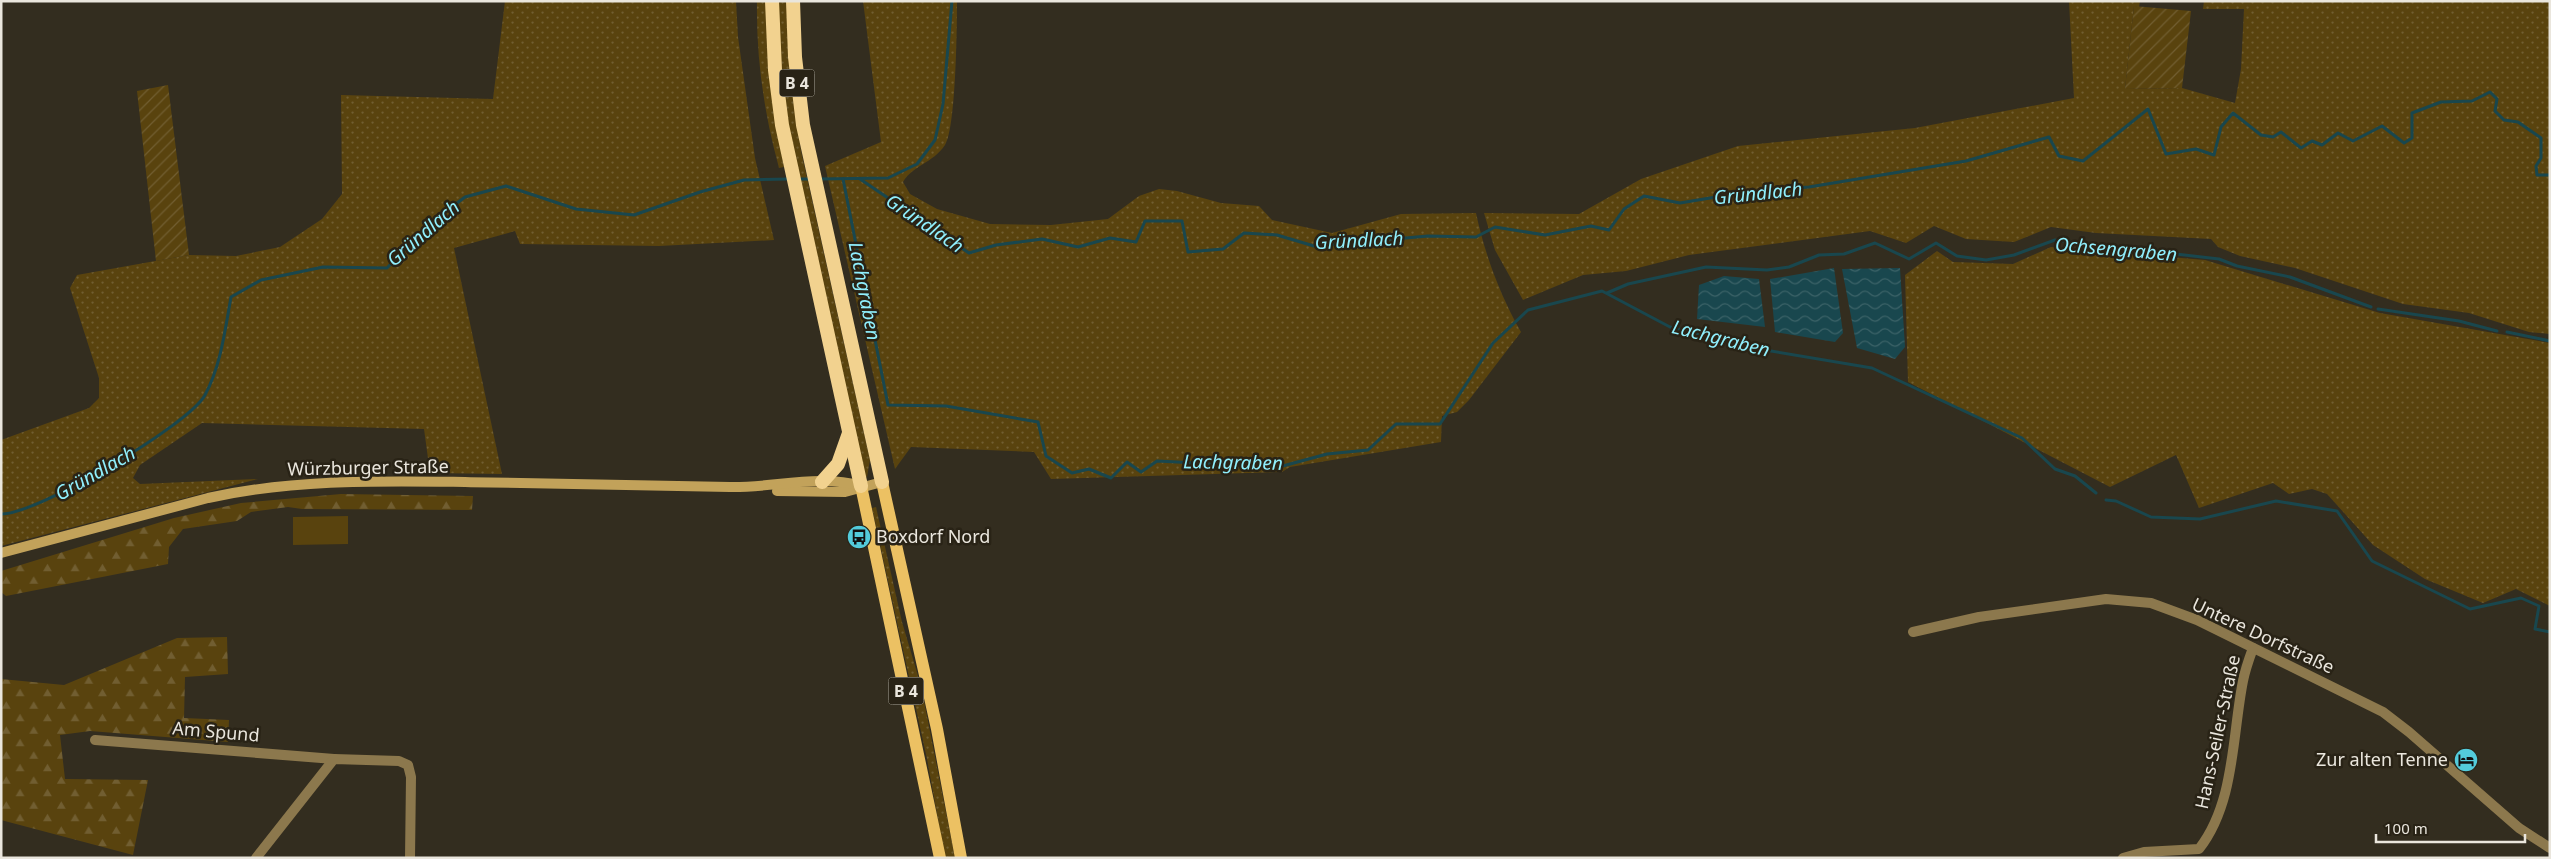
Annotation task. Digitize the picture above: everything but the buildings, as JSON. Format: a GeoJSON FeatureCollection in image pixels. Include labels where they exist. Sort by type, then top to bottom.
{"type":"FeatureCollection","features":[{"type":"Feature","properties":{"kind":"highway","name":"B 4"},"geometry":{"type":"LineString","coordinates":[[772,1],[777,87],[790,167],[861,486]]}},
{"type":"Feature","properties":{"kind":"highway","name":"B 4"},"geometry":{"type":"LineString","coordinates":[[793,1],[798,91],[811,164],[882,482]]}},
{"type":"Feature","properties":{"kind":"highway"},"geometry":{"type":"LineString","coordinates":[[822,482],[838,464],[850,432]]}},
{"type":"Feature","properties":{"kind":"main road","name":"Würzburger Straße"},"geometry":{"type":"LineString","coordinates":[[1,553],[208,498],[240,491],[289,486],[384,481],[744,487],[842,481],[861,486]]}},
{"type":"Feature","properties":{"kind":"main road","name":"Würzburger Straße"},"geometry":{"type":"LineString","coordinates":[[744,487],[773,491],[836,493],[882,482]]}},
{"type":"Feature","properties":{"kind":"main road","name":"B 4"},"geometry":{"type":"LineString","coordinates":[[882,482],[937,729],[962,858]]}},
{"type":"Feature","properties":{"kind":"main road","name":"B 4"},"geometry":{"type":"LineString","coordinates":[[861,486],[940,858]]}},
{"type":"Feature","properties":{"kind":"street","name":"Untere Dorfstraße"},"geometry":{"type":"LineString","coordinates":[[1913,632],[1979,617],[2106,599],[2150,603],[2197,620],[2383,712],[2409,732],[2519,828],[2550,848]]}},
{"type":"Feature","properties":{"kind":"street","name":"Hans-Seiler-Straße"},"geometry":{"type":"LineString","coordinates":[[2123,858],[2144,852],[2199,853],[2217,818],[2230,767],[2243,680],[2253,648]]}},
{"type":"Feature","properties":{"kind":"street","name":"Am Spund"},"geometry":{"type":"LineString","coordinates":[[95,740],[334,759],[399,761],[408,765],[411,777],[410,858]]}},
{"type":"Feature","properties":{"kind":"street"},"geometry":{"type":"LineString","coordinates":[[256,858],[334,759]]}},
{"type":"Feature","properties":{"kind":"green space"},"geometry":{"type":"Polygon","coordinates":[[[505,1],[736,1],[738,37],[755,158],[774,240],[659,246],[520,244],[515,231],[454,248],[502,474],[430,473],[424,429],[202,423],[140,465],[133,478],[140,484],[258,479],[1,546],[1,440],[89,408],[99,398],[99,378],[70,288],[77,275],[189,255],[236,256],[280,247],[322,219],[342,194],[341,95],[493,99],[505,1]]]}},
{"type":"Feature","properties":{"kind":"green space"},"geometry":{"type":"Polygon","coordinates":[[[757,1],[766,1],[771,85],[784,167],[779,168],[769,127],[762,85],[757,1]]]}},
{"type":"Feature","properties":{"kind":"green space"},"geometry":{"type":"Polygon","coordinates":[[[777,1],[787,1],[790,76],[801,151],[870,460],[867,477],[865,476],[784,107],[777,1]]]}},
{"type":"Feature","properties":{"kind":"green space"},"geometry":{"type":"Polygon","coordinates":[[[863,1],[957,1],[954,99],[949,135],[940,151],[912,172],[903,182],[910,194],[937,209],[990,224],[1051,225],[1108,219],[1139,196],[1159,189],[1177,191],[1221,203],[1259,206],[1272,220],[1332,233],[1401,214],[1476,213],[1494,274],[1506,304],[1521,332],[1469,400],[1457,412],[1442,416],[1441,442],[1290,467],[1282,472],[1051,479],[1034,452],[911,447],[895,469],[825,166],[881,142],[863,1]]]}},
{"type":"Feature","properties":{"kind":"green space"},"geometry":{"type":"Polygon","coordinates":[[[2069,1],[2140,1],[2139,7],[2134,6],[2125,89],[2182,88],[2235,103],[2241,69],[2244,9],[2203,9],[2204,1],[2550,1],[2550,334],[2529,332],[2469,313],[2403,304],[2295,268],[2240,256],[2218,247],[2211,239],[2096,233],[2051,227],[2014,242],[1966,239],[1934,226],[1906,243],[1870,231],[1689,255],[1626,271],[1583,275],[1523,300],[1495,250],[1484,213],[1579,214],[1641,179],[1738,146],[1915,128],[2074,98],[2069,1]]]}},
{"type":"Feature","properties":{"kind":"green space"},"geometry":{"type":"Polygon","coordinates":[[[2134,6],[2191,11],[2182,88],[2125,89],[2134,6]]]}},
{"type":"Feature","properties":{"kind":"green space"},"geometry":{"type":"Polygon","coordinates":[[[168,85],[189,255],[156,261],[137,91],[168,85]]]}},
{"type":"Feature","properties":{"kind":"green space"},"geometry":{"type":"Polygon","coordinates":[[[2051,247],[2205,260],[2380,313],[2550,343],[2550,606],[2516,589],[2483,603],[2425,579],[2373,545],[2327,494],[2312,489],[2289,494],[2273,483],[2199,508],[2176,455],[2110,487],[1908,382],[1905,275],[1937,251],[1953,262],[2013,264],[2051,247]]]}},
{"type":"Feature","properties":{"kind":"green space"},"geometry":{"type":"Polygon","coordinates":[[[341,494],[473,496],[472,510],[302,509],[288,507],[251,512],[237,521],[183,529],[169,547],[168,564],[6,596],[1,592],[1,571],[174,518],[241,503],[341,494]]]}},
{"type":"Feature","properties":{"kind":"green space"},"geometry":{"type":"Polygon","coordinates":[[[876,507],[902,622],[921,686],[955,858],[945,858],[927,759],[872,508],[876,507]]]}},
{"type":"Feature","properties":{"kind":"green space"},"geometry":{"type":"Polygon","coordinates":[[[348,516],[348,544],[293,545],[293,517],[348,516]]]}},
{"type":"Feature","properties":{"kind":"green space"},"geometry":{"type":"Polygon","coordinates":[[[227,637],[228,674],[185,677],[184,718],[229,720],[228,742],[90,731],[60,735],[65,779],[148,780],[133,855],[1,820],[1,679],[64,685],[177,638],[227,637]]]}},
{"type":"Feature","properties":{"kind":"water"},"geometry":{"type":"Polygon","coordinates":[[[1834,268],[1843,333],[1835,342],[1775,332],[1770,279],[1834,268]]]}},
{"type":"Feature","properties":{"kind":"water"},"geometry":{"type":"Polygon","coordinates":[[[1900,268],[1905,347],[1895,359],[1857,348],[1842,269],[1900,268]]]}},
{"type":"Feature","properties":{"kind":"water"},"geometry":{"type":"Polygon","coordinates":[[[1724,276],[1759,279],[1765,327],[1697,319],[1699,285],[1724,276]]]}},
{"type":"Feature","properties":{"kind":"waterway"},"geometry":{"type":"LineString","coordinates":[[818,179],[888,178],[917,164],[935,140],[943,104],[952,1]]}},
{"type":"Feature","properties":{"kind":"waterway","name":"Gründlach"},"geometry":{"type":"LineString","coordinates":[[860,179],[969,253],[996,245],[1042,239],[1078,247],[1110,238],[1136,242],[1145,221],[1182,221],[1188,252],[1223,249],[1244,233],[1277,235],[1314,246],[1428,236],[1476,237],[1495,227],[1545,235],[1591,226],[1609,230],[1624,209],[1644,196],[1680,203],[1746,192],[1809,187],[1966,161],[2049,137],[2059,156],[2083,161],[2148,109],[2166,154],[2196,149],[2214,155],[2221,127],[2233,113],[2261,135],[2273,137],[2281,132],[2301,148],[2312,141],[2322,145],[2338,133],[2353,141],[2382,126],[2404,143],[2412,138],[2412,113],[2441,102],[2472,101],[2490,92],[2497,99],[2495,111],[2504,120],[2518,122],[2541,138],[2541,158],[2536,166],[2537,175],[2550,175]]}},
{"type":"Feature","properties":{"kind":"waterway","name":"Gründlach"},"geometry":{"type":"LineString","coordinates":[[1,514],[19,510],[77,485],[143,446],[193,409],[205,395],[215,372],[222,347],[231,297],[261,280],[323,267],[387,268],[427,226],[465,197],[506,186],[576,209],[634,215],[700,192],[744,180],[789,179]]}},
{"type":"Feature","properties":{"kind":"waterway","name":"Gründlach"},"geometry":{"type":"LineString","coordinates":[[798,179],[812,179]]}},
{"type":"Feature","properties":{"kind":"waterway","name":"Lachgraben"},"geometry":{"type":"LineString","coordinates":[[843,179],[888,405],[946,406],[1038,422],[1046,456],[1072,473],[1089,469],[1111,478],[1127,462],[1141,472],[1157,461],[1279,467],[1327,454],[1368,450],[1396,424],[1440,424],[1493,343],[1528,310],[1602,291],[1670,327],[1765,350],[1872,368],[2022,438],[2055,469],[2075,476],[2096,493]]}},
{"type":"Feature","properties":{"kind":"waterway","name":"Ochsengraben"},"geometry":{"type":"LineString","coordinates":[[1607,293],[1628,284],[1706,267],[1767,270],[1789,267],[1819,255],[1844,254],[1875,243],[1909,259],[1936,243],[1957,256],[1986,260],[2014,255],[2055,240],[2219,259],[2237,266],[2290,277],[2371,307]]}},
{"type":"Feature","properties":{"kind":"waterway","name":"Ochsengraben"},"geometry":{"type":"LineString","coordinates":[[2378,309],[2459,321],[2497,331]]}},
{"type":"Feature","properties":{"kind":"waterway","name":"Ochsengraben"},"geometry":{"type":"LineString","coordinates":[[2507,332],[2550,341]]}},
{"type":"Feature","properties":{"kind":"waterway","name":"Lachgraben"},"geometry":{"type":"LineString","coordinates":[[2106,500],[2116,501],[2151,517],[2200,519],[2276,501],[2337,511],[2372,561],[2470,609],[2521,598],[2539,606],[2535,629],[2550,632]]}},
{"type":"Feature","properties":{"kind":"place","name":"Boxdorf Nord"},"geometry":{"type":"Point","coordinates":[859,537]}},
{"type":"Feature","properties":{"kind":"place","name":"Zur alten Tenne"},"geometry":{"type":"Point","coordinates":[2466,760]}}]}
